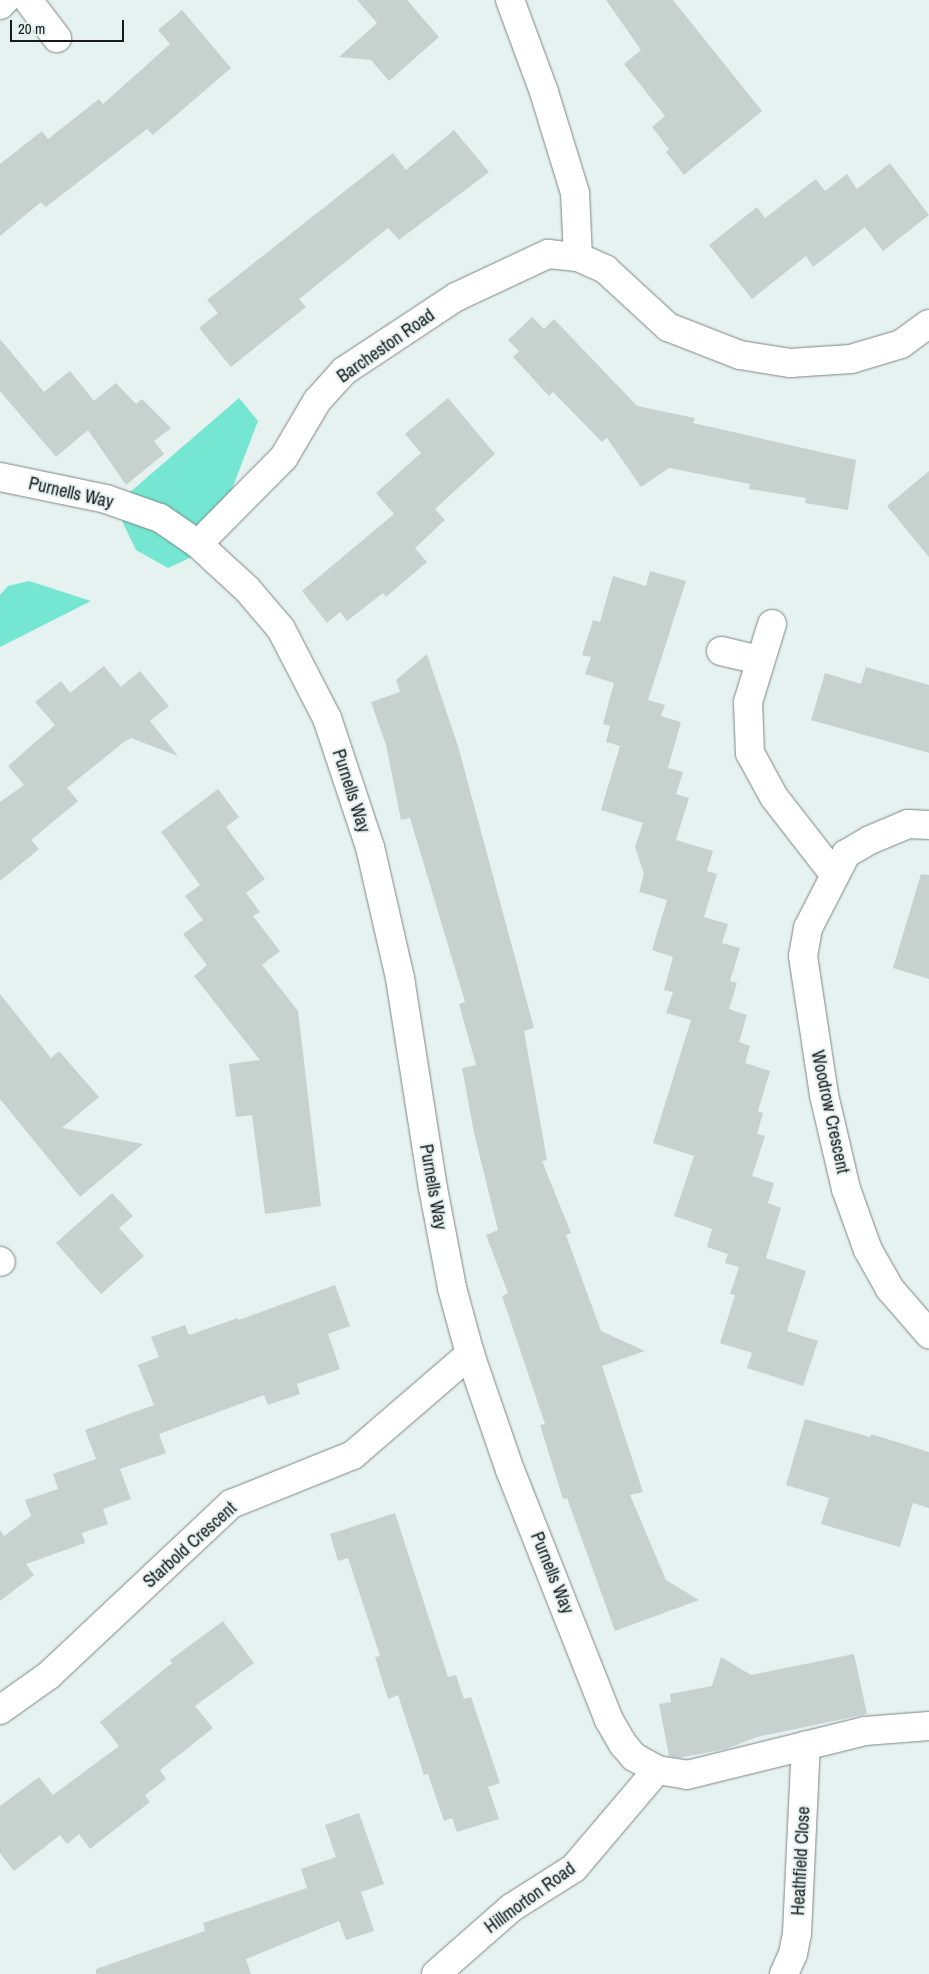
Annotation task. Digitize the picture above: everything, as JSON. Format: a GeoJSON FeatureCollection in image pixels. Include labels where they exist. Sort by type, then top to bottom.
{"type":"FeatureCollection","features":[{"type":"Feature","properties":{"kind":"street"},"geometry":{"type":"LineString","coordinates":[[0,5],[6,0]]}},
{"type":"Feature","properties":{"kind":"street"},"geometry":{"type":"LineString","coordinates":[[28,0],[57,38]]}},
{"type":"Feature","properties":{"kind":"street"},"geometry":{"type":"LineString","coordinates":[[510,0],[544,92],[575,193],[578,257]]}},
{"type":"Feature","properties":{"kind":"street","name":"Barcheston Road"},"geometry":{"type":"LineString","coordinates":[[198,544],[284,457],[317,401],[344,371],[456,298],[500,275],[548,254],[578,257],[605,269],[668,327],[740,355],[790,362],[851,359],[900,344],[929,324]]}},
{"type":"Feature","properties":{"kind":"street","name":"Purnells Way"},"geometry":{"type":"LineString","coordinates":[[0,477],[106,499],[160,518],[198,544],[247,589],[280,629],[330,728],[370,848],[400,978],[433,1188],[452,1288],[470,1354],[510,1470],[609,1720],[634,1757],[657,1770],[687,1775],[865,1731],[929,1726]]}},
{"type":"Feature","properties":{"kind":"street"},"geometry":{"type":"LineString","coordinates":[[772,624],[759,660],[748,702],[750,754],[774,796],[834,874]]}},
{"type":"Feature","properties":{"kind":"street"},"geometry":{"type":"LineString","coordinates":[[721,651],[759,660]]}},
{"type":"Feature","properties":{"kind":"street","name":"Woodrow Crescent"},"geometry":{"type":"LineString","coordinates":[[929,825],[908,824],[870,840],[846,854],[834,874],[808,928],[804,956],[824,1095],[846,1189],[868,1250],[890,1290],[929,1334]]}},
{"type":"Feature","properties":{"kind":"street","name":"Starbold Crescent"},"geometry":{"type":"LineString","coordinates":[[0,1710],[49,1675],[231,1504],[353,1455],[470,1354]]}},
{"type":"Feature","properties":{"kind":"street","name":"Heathfield Close"},"geometry":{"type":"LineString","coordinates":[[784,1974],[793,1954],[797,1932],[806,1745]]}},
{"type":"Feature","properties":{"kind":"street","name":"Hillmorton Road"},"geometry":{"type":"LineString","coordinates":[[436,1974],[511,1908],[574,1868],[657,1770]]}},
{"type":"Feature","properties":{"kind":"green space"},"geometry":{"type":"Polygon","coordinates":[[[239,398],[258,421],[219,523],[196,555],[168,568],[136,550],[122,521],[133,514],[129,493],[239,398]]]}},
{"type":"Feature","properties":{"kind":"green space"},"geometry":{"type":"Polygon","coordinates":[[[29,581],[91,601],[0,647],[0,595],[8,586],[29,581]]]}},
{"type":"Feature","properties":{"kind":"building"},"geometry":{"type":"Polygon","coordinates":[[[357,0],[407,0],[439,37],[389,81],[371,60],[339,57],[377,23],[357,0]]]}},
{"type":"Feature","properties":{"kind":"building"},"geometry":{"type":"Polygon","coordinates":[[[606,0],[673,0],[762,111],[684,175],[666,152],[669,149],[652,127],[665,116],[624,64],[641,50],[606,0]]]}},
{"type":"Feature","properties":{"kind":"building"},"geometry":{"type":"Polygon","coordinates":[[[182,10],[231,68],[153,135],[147,129],[46,207],[41,202],[0,236],[0,164],[42,131],[48,139],[99,99],[103,104],[170,44],[158,30],[182,10]]]}},
{"type":"Feature","properties":{"kind":"building"},"geometry":{"type":"Polygon","coordinates":[[[454,130],[489,172],[399,240],[388,228],[299,299],[306,307],[231,367],[199,328],[218,313],[207,300],[393,153],[406,170],[454,130]]]}},
{"type":"Feature","properties":{"kind":"building"},"geometry":{"type":"Polygon","coordinates":[[[890,163],[929,215],[883,251],[865,227],[813,267],[806,256],[752,299],[709,245],[757,207],[765,218],[816,179],[825,191],[847,174],[857,189],[890,163]]]}},
{"type":"Feature","properties":{"kind":"building"},"geometry":{"type":"Polygon","coordinates":[[[532,317],[544,329],[554,319],[637,406],[695,418],[693,423],[856,460],[848,510],[805,503],[806,498],[749,489],[750,484],[669,468],[641,487],[607,438],[602,442],[553,392],[549,396],[513,357],[519,351],[508,340],[532,317]]]}},
{"type":"Feature","properties":{"kind":"building"},"geometry":{"type":"Polygon","coordinates":[[[0,339],[44,392],[70,371],[94,401],[116,383],[136,404],[142,399],[171,428],[154,441],[164,454],[126,485],[88,430],[56,457],[0,391],[0,339]]]}},
{"type":"Feature","properties":{"kind":"building"},"geometry":{"type":"Polygon","coordinates":[[[448,398],[495,454],[435,509],[445,520],[415,548],[427,562],[386,597],[383,593],[347,621],[340,612],[327,623],[302,591],[394,514],[376,493],[421,453],[405,434],[448,398]]]}},
{"type":"Feature","properties":{"kind":"building"},"geometry":{"type":"Polygon","coordinates":[[[929,471],[929,557],[887,506],[929,471]]]}},
{"type":"Feature","properties":{"kind":"building"},"geometry":{"type":"Polygon","coordinates":[[[650,571],[686,581],[648,700],[665,705],[661,716],[681,722],[668,768],[683,772],[676,794],[689,798],[676,840],[713,851],[707,871],[717,874],[704,917],[728,924],[722,943],[740,948],[730,981],[737,983],[729,1009],[747,1015],[739,1042],[750,1046],[745,1063],[770,1071],[758,1111],[763,1113],[757,1134],[765,1136],[752,1176],[774,1183],[768,1203],[781,1208],[766,1258],[806,1271],[787,1331],[818,1341],[803,1386],[747,1368],[752,1353],[720,1343],[735,1295],[730,1294],[739,1267],[725,1263],[728,1254],[707,1247],[712,1229],[674,1216],[694,1156],[653,1143],[691,1020],[666,1013],[673,992],[664,990],[673,957],[652,950],[667,900],[639,892],[644,874],[635,847],[643,823],[601,810],[620,746],[606,742],[610,726],[603,724],[614,683],[585,674],[591,657],[582,655],[593,620],[600,622],[613,576],[646,586],[650,571]]]}},
{"type":"Feature","properties":{"kind":"building"},"geometry":{"type":"Polygon","coordinates":[[[427,654],[458,746],[534,1028],[524,1031],[547,1160],[542,1161],[571,1233],[566,1235],[601,1331],[645,1351],[602,1366],[643,1492],[630,1495],[666,1580],[699,1600],[615,1631],[567,1498],[563,1499],[540,1425],[545,1424],[502,1296],[508,1293],[486,1235],[498,1230],[474,1133],[462,1068],[476,1065],[459,1004],[465,1002],[410,818],[401,820],[386,745],[371,702],[400,692],[396,680],[427,654]]]}},
{"type":"Feature","properties":{"kind":"building"},"geometry":{"type":"Polygon","coordinates":[[[104,666],[121,687],[140,671],[169,706],[150,721],[178,756],[131,738],[124,742],[67,788],[78,801],[31,840],[39,849],[0,881],[0,802],[24,785],[8,766],[55,725],[35,702],[61,681],[70,693],[104,666]]]}},
{"type":"Feature","properties":{"kind":"building"},"geometry":{"type":"Polygon","coordinates":[[[866,667],[929,685],[929,753],[811,720],[825,673],[861,684],[866,667]]]}},
{"type":"Feature","properties":{"kind":"building"},"geometry":{"type":"Polygon","coordinates":[[[218,789],[239,817],[226,827],[265,879],[246,893],[260,912],[253,916],[280,951],[262,965],[298,1011],[321,1206],[265,1214],[252,1115],[236,1117],[229,1064],[260,1060],[194,976],[207,965],[183,934],[203,920],[185,896],[200,885],[161,832],[218,789]]]}},
{"type":"Feature","properties":{"kind":"building"},"geometry":{"type":"Polygon","coordinates":[[[921,874],[929,875],[929,979],[893,968],[921,874]]]}},
{"type":"Feature","properties":{"kind":"building"},"geometry":{"type":"Polygon","coordinates":[[[0,994],[51,1058],[59,1051],[99,1097],[62,1128],[143,1144],[80,1197],[0,1099],[0,994]]]}},
{"type":"Feature","properties":{"kind":"building"},"geometry":{"type":"Polygon","coordinates":[[[112,1193],[133,1216],[119,1228],[144,1256],[101,1294],[56,1243],[112,1193]]]}},
{"type":"Feature","properties":{"kind":"building"},"geometry":{"type":"Polygon","coordinates":[[[335,1285],[350,1326],[328,1334],[340,1369],[297,1384],[300,1394],[268,1405],[264,1395],[159,1434],[166,1453],[120,1469],[131,1499],[103,1509],[108,1524],[82,1533],[85,1543],[26,1564],[34,1575],[0,1601],[0,1530],[4,1536],[31,1516],[25,1500],[58,1489],[53,1474],[96,1459],[85,1430],[154,1405],[138,1365],[159,1357],[151,1337],[185,1325],[189,1335],[238,1318],[239,1320],[335,1285]]]}},
{"type":"Feature","properties":{"kind":"building"},"geometry":{"type":"Polygon","coordinates":[[[805,1419],[870,1437],[871,1434],[929,1452],[929,1508],[913,1503],[900,1547],[821,1524],[829,1498],[786,1485],[805,1419]]]}},
{"type":"Feature","properties":{"kind":"building"},"geometry":{"type":"Polygon","coordinates":[[[395,1513],[448,1677],[456,1675],[464,1699],[471,1697],[500,1783],[488,1787],[499,1819],[457,1832],[452,1818],[444,1821],[428,1774],[424,1775],[398,1695],[388,1699],[375,1657],[380,1656],[348,1558],[338,1561],[330,1534],[395,1513]]]}},
{"type":"Feature","properties":{"kind":"building"},"geometry":{"type":"Polygon","coordinates":[[[223,1621],[254,1663],[195,1706],[213,1728],[160,1770],[166,1779],[145,1795],[150,1802],[90,1849],[79,1834],[67,1844],[60,1835],[14,1871],[0,1853],[0,1806],[39,1777],[53,1795],[119,1746],[100,1722],[172,1663],[170,1660],[223,1621]]]}},
{"type":"Feature","properties":{"kind":"building"},"geometry":{"type":"Polygon","coordinates":[[[854,1654],[867,1714],[757,1737],[726,1749],[678,1758],[669,1756],[659,1704],[671,1702],[670,1694],[712,1686],[721,1657],[751,1675],[854,1654]]]}},
{"type":"Feature","properties":{"kind":"building"},"geometry":{"type":"Polygon","coordinates":[[[359,1813],[384,1884],[361,1892],[374,1931],[346,1940],[339,1921],[246,1959],[251,1974],[96,1974],[96,1969],[205,1931],[203,1923],[307,1888],[301,1869],[336,1857],[325,1825],[359,1813]]]}}]}
